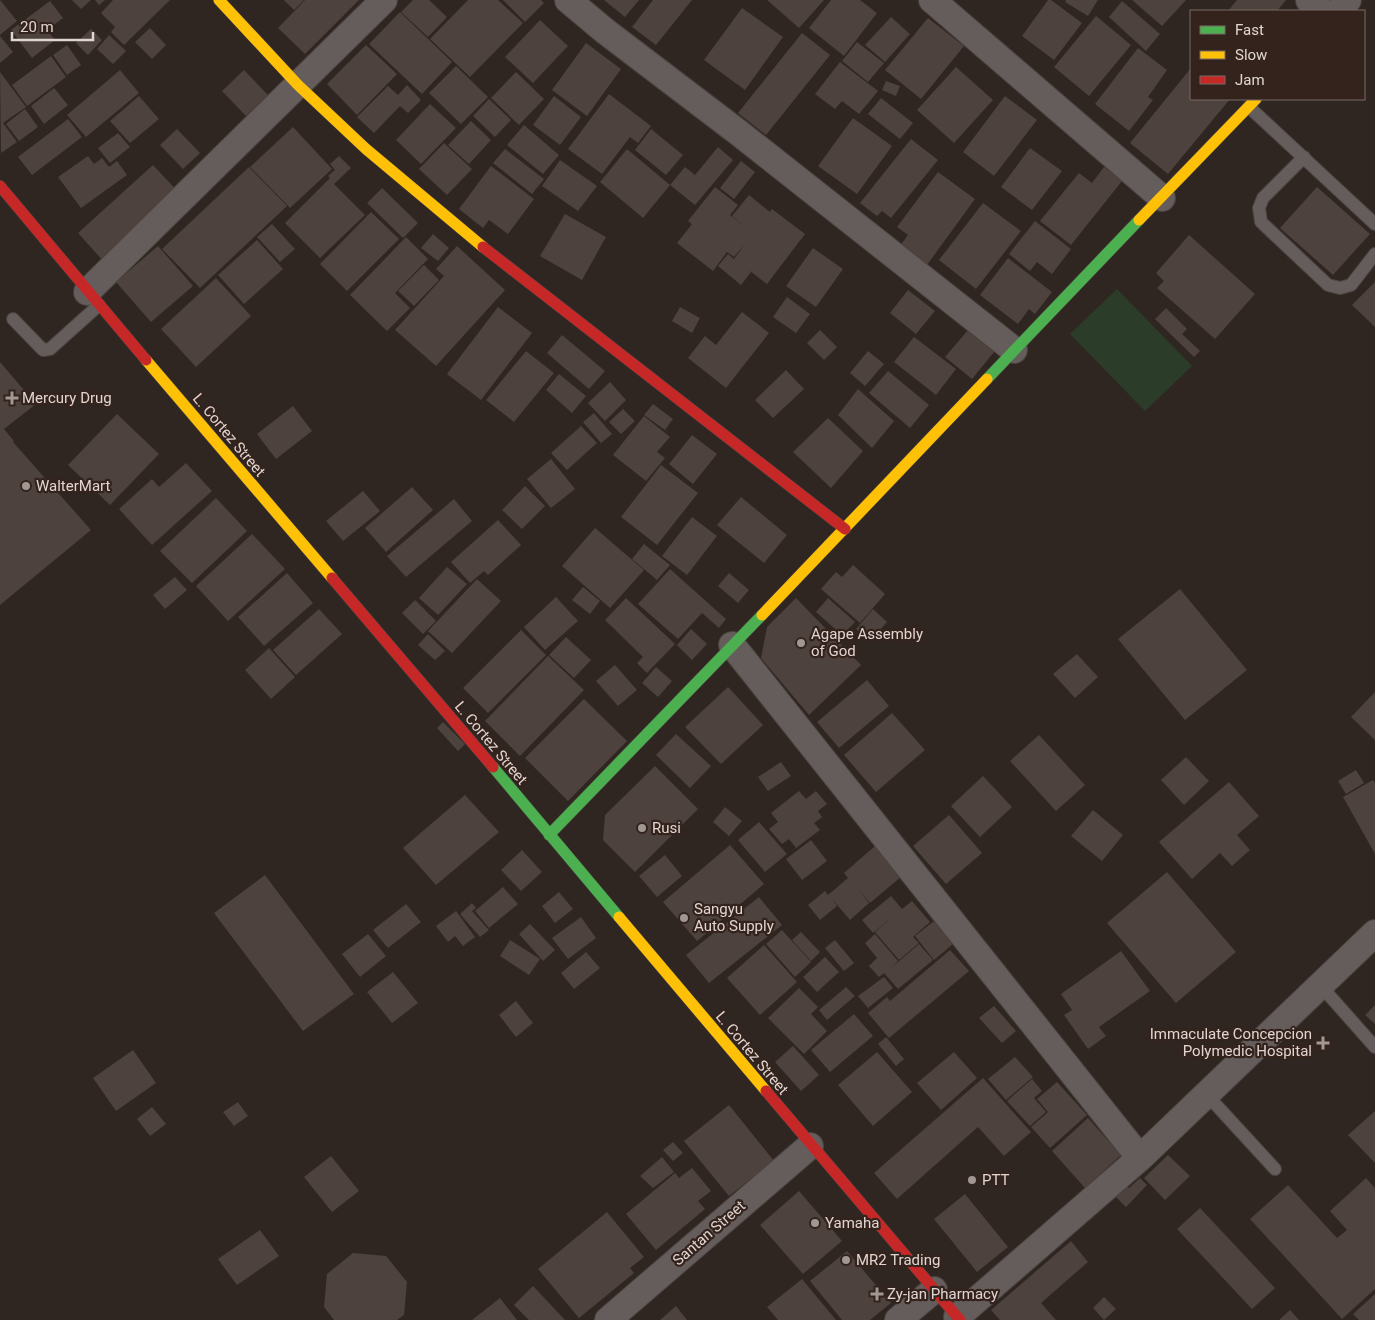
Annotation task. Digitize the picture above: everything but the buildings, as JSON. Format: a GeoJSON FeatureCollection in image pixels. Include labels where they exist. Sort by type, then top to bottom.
{"type":"FeatureCollection","features":[{"type":"Feature","properties":{"kind":"street"},"geometry":{"type":"LineString","coordinates":[[219,0],[298,85],[366,149],[499,260],[845,529]]}},
{"type":"Feature","properties":{"kind":"street"},"geometry":{"type":"LineString","coordinates":[[93,298],[298,85],[384,0]]}},
{"type":"Feature","properties":{"kind":"street"},"geometry":{"type":"LineString","coordinates":[[568,0],[605,31],[739,133],[1014,350]]}},
{"type":"Feature","properties":{"kind":"street"},"geometry":{"type":"LineString","coordinates":[[932,0],[1162,198]]}},
{"type":"Feature","properties":{"kind":"street"},"geometry":{"type":"LineString","coordinates":[[1309,0],[1321,10]]}},
{"type":"Feature","properties":{"kind":"street"},"geometry":{"type":"LineString","coordinates":[[1340,10],[1348,0]]}},
{"type":"Feature","properties":{"kind":"street"},"geometry":{"type":"LineString","coordinates":[[549,835],[1253,103]]}},
{"type":"Feature","properties":{"kind":"street","name":"L. Cortez Street"},"geometry":{"type":"LineString","coordinates":[[0,186],[810,1146],[958,1318]]}},
{"type":"Feature","properties":{"kind":"street"},"geometry":{"type":"LineString","coordinates":[[732,645],[1140,1158]]}},
{"type":"Feature","properties":{"kind":"street"},"geometry":{"type":"LineString","coordinates":[[958,1318],[1140,1158],[1375,933]]}},
{"type":"Feature","properties":{"kind":"street","name":"Santan Street"},"geometry":{"type":"LineString","coordinates":[[608,1320],[810,1146]]}},
{"type":"Feature","properties":{"kind":"street"},"geometry":{"type":"LineString","coordinates":[[898,1320],[934,1290]]}},
{"type":"Feature","properties":{"kind":"lane"},"geometry":{"type":"LineString","coordinates":[[1253,103],[1304,156],[1375,224]]}},
{"type":"Feature","properties":{"kind":"lane"},"geometry":{"type":"LineString","coordinates":[[1304,156],[1263,198],[1259,208],[1260,222],[1328,285],[1340,288],[1351,285],[1375,254]]}},
{"type":"Feature","properties":{"kind":"lane"},"geometry":{"type":"LineString","coordinates":[[13,319],[43,350],[50,349],[93,298]]}},
{"type":"Feature","properties":{"kind":"lane"},"geometry":{"type":"LineString","coordinates":[[1320,985],[1375,1048]]}},
{"type":"Feature","properties":{"kind":"lane"},"geometry":{"type":"LineString","coordinates":[[1207,1095],[1275,1169]]}},
{"type":"Feature","properties":{"kind":"green space"},"geometry":{"type":"Polygon","coordinates":[[[1117,289],[1192,366],[1145,411],[1070,334],[1117,289]]]}},
{"type":"Feature","properties":{"kind":"traffic: fast"},"geometry":{"type":"LineString","coordinates":[[987,379],[1139,220]]}},
{"type":"Feature","properties":{"kind":"traffic: fast"},"geometry":{"type":"LineString","coordinates":[[549,835],[762,615]]}},
{"type":"Feature","properties":{"kind":"traffic: fast"},"geometry":{"type":"LineString","coordinates":[[493,767],[619,917]]}},
{"type":"Feature","properties":{"kind":"traffic: slow"},"geometry":{"type":"LineString","coordinates":[[219,0],[298,85],[366,149],[483,247]]}},
{"type":"Feature","properties":{"kind":"traffic: slow"},"geometry":{"type":"LineString","coordinates":[[1139,220],[1255,100]]}},
{"type":"Feature","properties":{"kind":"traffic: slow"},"geometry":{"type":"LineString","coordinates":[[146,360],[332,578]]}},
{"type":"Feature","properties":{"kind":"traffic: slow"},"geometry":{"type":"LineString","coordinates":[[762,615],[987,379]]}},
{"type":"Feature","properties":{"kind":"traffic: slow"},"geometry":{"type":"LineString","coordinates":[[619,917],[766,1091]]}},
{"type":"Feature","properties":{"kind":"traffic: jam"},"geometry":{"type":"LineString","coordinates":[[0,186],[146,360]]}},
{"type":"Feature","properties":{"kind":"traffic: jam"},"geometry":{"type":"LineString","coordinates":[[483,247],[845,529]]}},
{"type":"Feature","properties":{"kind":"traffic: jam"},"geometry":{"type":"LineString","coordinates":[[332,578],[493,767]]}},
{"type":"Feature","properties":{"kind":"traffic: jam"},"geometry":{"type":"LineString","coordinates":[[766,1091],[960,1320]]}},
{"type":"Feature","properties":{"kind":"place","name":"Mercury Drug"},"geometry":{"type":"Point","coordinates":[12,398]}},
{"type":"Feature","properties":{"kind":"place","name":"WalterMart"},"geometry":{"type":"Point","coordinates":[26,486]}},
{"type":"Feature","properties":{"kind":"place","name":"Agape Assembly of God"},"geometry":{"type":"Point","coordinates":[801,643]}},
{"type":"Feature","properties":{"kind":"place","name":"Rusi"},"geometry":{"type":"Point","coordinates":[642,828]}},
{"type":"Feature","properties":{"kind":"place","name":"Sangyu Auto Supply"},"geometry":{"type":"Point","coordinates":[684,918]}},
{"type":"Feature","properties":{"kind":"place","name":"Immaculate Concepcion Polymedic Hospital"},"geometry":{"type":"Point","coordinates":[1323,1043]}},
{"type":"Feature","properties":{"kind":"place","name":"PTT"},"geometry":{"type":"Point","coordinates":[972,1180]}},
{"type":"Feature","properties":{"kind":"place","name":"Yamaha"},"geometry":{"type":"Point","coordinates":[815,1223]}},
{"type":"Feature","properties":{"kind":"place","name":"MR2 Trading"},"geometry":{"type":"Point","coordinates":[846,1260]}},
{"type":"Feature","properties":{"kind":"place","name":"Zy-jan Pharmacy"},"geometry":{"type":"Point","coordinates":[877,1294]}}]}
